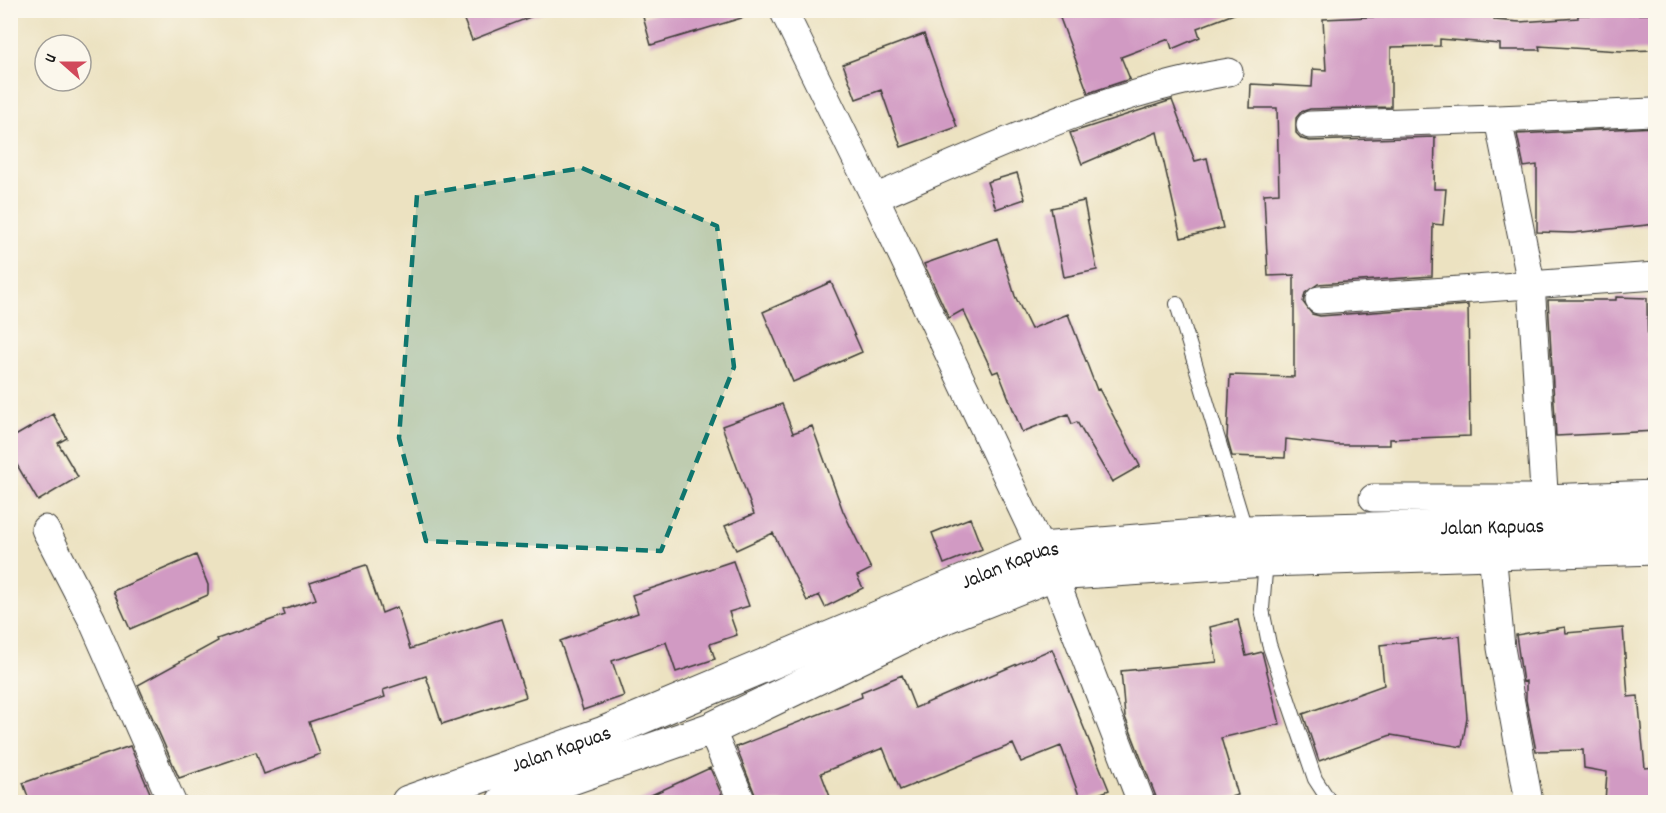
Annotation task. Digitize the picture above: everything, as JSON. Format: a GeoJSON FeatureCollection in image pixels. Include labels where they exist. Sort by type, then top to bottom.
{"type":"FeatureCollection","features":[{"type":"Feature","properties":{"kind":"street"},"geometry":{"type":"LineString","coordinates":[[783,10],[875,198],[1047,562],[1141,802]]}},
{"type":"Feature","properties":{"kind":"street"},"geometry":{"type":"LineString","coordinates":[[875,198],[1078,114],[1196,77],[1229,72]]}},
{"type":"Feature","properties":{"kind":"street"},"geometry":{"type":"LineString","coordinates":[[1310,125],[1652,112]]}},
{"type":"Feature","properties":{"kind":"street"},"geometry":{"type":"LineString","coordinates":[[1498,119],[1531,283],[1545,511]]}},
{"type":"Feature","properties":{"kind":"street"},"geometry":{"type":"LineString","coordinates":[[1318,300],[1531,283],[1656,276]]}},
{"type":"Feature","properties":{"kind":"street"},"geometry":{"type":"LineString","coordinates":[[1372,498],[1545,511],[1656,494]]}},
{"type":"Feature","properties":{"kind":"street","name":"Jalan Kapuas"},"geometry":{"type":"LineString","coordinates":[[503,802],[608,748],[1047,562],[1246,532],[1545,511],[1656,522]]}},
{"type":"Feature","properties":{"kind":"street"},"geometry":{"type":"LineString","coordinates":[[45,529],[92,620],[172,802]]}},
{"type":"Feature","properties":{"kind":"street","name":"Jalan Kapuas"},"geometry":{"type":"LineString","coordinates":[[408,802],[608,748],[711,729],[935,621],[1047,562],[1266,560],[1492,551],[1656,548]]}},
{"type":"Feature","properties":{"kind":"street"},"geometry":{"type":"LineString","coordinates":[[1492,551],[1501,648],[1529,802]]}},
{"type":"Feature","properties":{"kind":"street"},"geometry":{"type":"LineString","coordinates":[[711,729],[742,802]]}},
{"type":"Feature","properties":{"kind":"lane"},"geometry":{"type":"LineString","coordinates":[[1177,304],[1246,532]]}},
{"type":"Feature","properties":{"kind":"lane"},"geometry":{"type":"LineString","coordinates":[[1266,560],[1262,609],[1269,644],[1315,779],[1330,802]]}},
{"type":"Feature","properties":{"kind":"highlighted area"},"geometry":{"type":"Polygon","coordinates":[[[582,168],[717,226],[734,367],[661,551],[426,541],[399,438],[417,195],[582,168]]]}},
{"type":"Feature","properties":{"kind":"building"},"geometry":{"type":"Polygon","coordinates":[[[460,10],[543,10],[543,12],[472,40],[460,10]]]}},
{"type":"Feature","properties":{"kind":"building"},"geometry":{"type":"Polygon","coordinates":[[[665,10],[744,10],[745,17],[651,45],[643,17],[665,10]]]}},
{"type":"Feature","properties":{"kind":"building"},"geometry":{"type":"Polygon","coordinates":[[[1057,10],[1238,10],[1239,12],[1197,28],[1200,37],[1172,49],[1169,39],[1121,57],[1130,79],[1088,93],[1057,10]]]}},
{"type":"Feature","properties":{"kind":"building"},"geometry":{"type":"Polygon","coordinates":[[[1466,10],[1495,14],[1494,20],[1520,22],[1578,18],[1578,15],[1656,14],[1656,50],[1621,51],[1539,46],[1540,50],[1500,50],[1500,44],[1440,39],[1440,46],[1391,47],[1391,107],[1310,109],[1301,112],[1296,118],[1296,133],[1302,139],[1310,141],[1435,137],[1434,189],[1446,189],[1443,225],[1433,224],[1432,276],[1318,284],[1305,293],[1303,302],[1312,314],[1320,316],[1468,305],[1470,436],[1390,439],[1390,445],[1337,445],[1286,439],[1285,458],[1232,456],[1227,438],[1230,375],[1294,377],[1294,275],[1268,276],[1264,194],[1279,193],[1277,108],[1250,108],[1251,84],[1312,87],[1313,69],[1326,70],[1323,19],[1393,16],[1393,11],[1466,10]]]}},
{"type":"Feature","properties":{"kind":"building"},"geometry":{"type":"Polygon","coordinates":[[[924,34],[957,127],[901,147],[881,90],[856,99],[843,64],[924,34]]]}},
{"type":"Feature","properties":{"kind":"building"},"geometry":{"type":"Polygon","coordinates":[[[1172,100],[1195,161],[1207,158],[1223,228],[1181,238],[1157,132],[1082,164],[1070,133],[1172,100]]]}},
{"type":"Feature","properties":{"kind":"building"},"geometry":{"type":"Polygon","coordinates":[[[1656,127],[1656,224],[1573,233],[1537,232],[1537,165],[1524,167],[1517,134],[1656,127]]]}},
{"type":"Feature","properties":{"kind":"building"},"geometry":{"type":"Polygon","coordinates":[[[1017,173],[1025,199],[996,209],[987,182],[1017,173]]]}},
{"type":"Feature","properties":{"kind":"building"},"geometry":{"type":"Polygon","coordinates":[[[1084,201],[1097,270],[1064,277],[1051,208],[1084,201]]]}},
{"type":"Feature","properties":{"kind":"building"},"geometry":{"type":"Polygon","coordinates":[[[997,238],[1015,296],[1031,329],[1068,314],[1097,390],[1099,389],[1140,466],[1112,482],[1077,422],[1072,424],[1068,414],[1022,432],[998,371],[993,373],[963,310],[949,318],[924,264],[997,238]]]}},
{"type":"Feature","properties":{"kind":"building"},"geometry":{"type":"Polygon","coordinates":[[[831,282],[862,352],[793,382],[763,312],[831,282]]]}},
{"type":"Feature","properties":{"kind":"building"},"geometry":{"type":"Polygon","coordinates":[[[1616,297],[1647,298],[1648,356],[1656,356],[1656,431],[1556,436],[1548,300],[1616,300],[1616,297]]]}},
{"type":"Feature","properties":{"kind":"building"},"geometry":{"type":"Polygon","coordinates":[[[782,404],[793,433],[812,426],[843,511],[871,569],[857,576],[863,588],[825,607],[819,595],[807,601],[773,533],[736,550],[725,526],[754,514],[722,426],[782,404]]]}},
{"type":"Feature","properties":{"kind":"building"},"geometry":{"type":"Polygon","coordinates":[[[53,414],[67,438],[58,443],[78,477],[38,501],[10,453],[10,439],[53,414]]]}},
{"type":"Feature","properties":{"kind":"building"},"geometry":{"type":"Polygon","coordinates":[[[970,518],[982,549],[944,564],[932,533],[970,518]]]}},
{"type":"Feature","properties":{"kind":"building"},"geometry":{"type":"Polygon","coordinates":[[[196,555],[208,585],[208,595],[130,629],[113,591],[196,555]]]}},
{"type":"Feature","properties":{"kind":"building"},"geometry":{"type":"Polygon","coordinates":[[[733,561],[749,606],[729,612],[737,635],[710,644],[715,659],[676,672],[666,642],[612,661],[624,696],[583,710],[560,641],[638,613],[632,595],[733,561]]]}},
{"type":"Feature","properties":{"kind":"building"},"geometry":{"type":"Polygon","coordinates":[[[366,565],[382,613],[397,607],[410,649],[501,619],[526,697],[442,724],[426,676],[383,690],[385,697],[309,722],[320,754],[264,774],[256,752],[179,778],[138,685],[218,641],[217,639],[285,615],[283,610],[316,599],[310,583],[366,565]]]}},
{"type":"Feature","properties":{"kind":"building"},"geometry":{"type":"Polygon","coordinates":[[[1238,620],[1246,656],[1262,652],[1280,724],[1221,738],[1238,795],[1212,802],[1158,802],[1125,717],[1121,671],[1217,662],[1210,627],[1238,620]]]}},
{"type":"Feature","properties":{"kind":"building"},"geometry":{"type":"Polygon","coordinates":[[[1565,627],[1566,633],[1623,628],[1628,697],[1638,696],[1645,768],[1656,767],[1656,802],[1605,802],[1607,772],[1584,768],[1583,750],[1536,751],[1526,700],[1526,681],[1523,682],[1516,635],[1565,627]]]}},
{"type":"Feature","properties":{"kind":"building"},"geometry":{"type":"Polygon","coordinates":[[[1460,636],[1467,717],[1462,747],[1391,735],[1319,761],[1303,714],[1384,685],[1380,645],[1460,636]]]}},
{"type":"Feature","properties":{"kind":"building"},"geometry":{"type":"Polygon","coordinates":[[[1052,649],[1109,790],[1081,801],[1061,746],[1021,762],[1013,744],[900,790],[883,748],[821,773],[832,802],[758,802],[736,747],[862,697],[861,692],[902,675],[915,708],[1052,649]]]}},
{"type":"Feature","properties":{"kind":"building"},"geometry":{"type":"Polygon","coordinates":[[[130,746],[154,802],[30,802],[23,783],[130,746]]]}},
{"type":"Feature","properties":{"kind":"building"},"geometry":{"type":"Polygon","coordinates":[[[710,768],[725,802],[636,802],[710,768]]]}}]}
